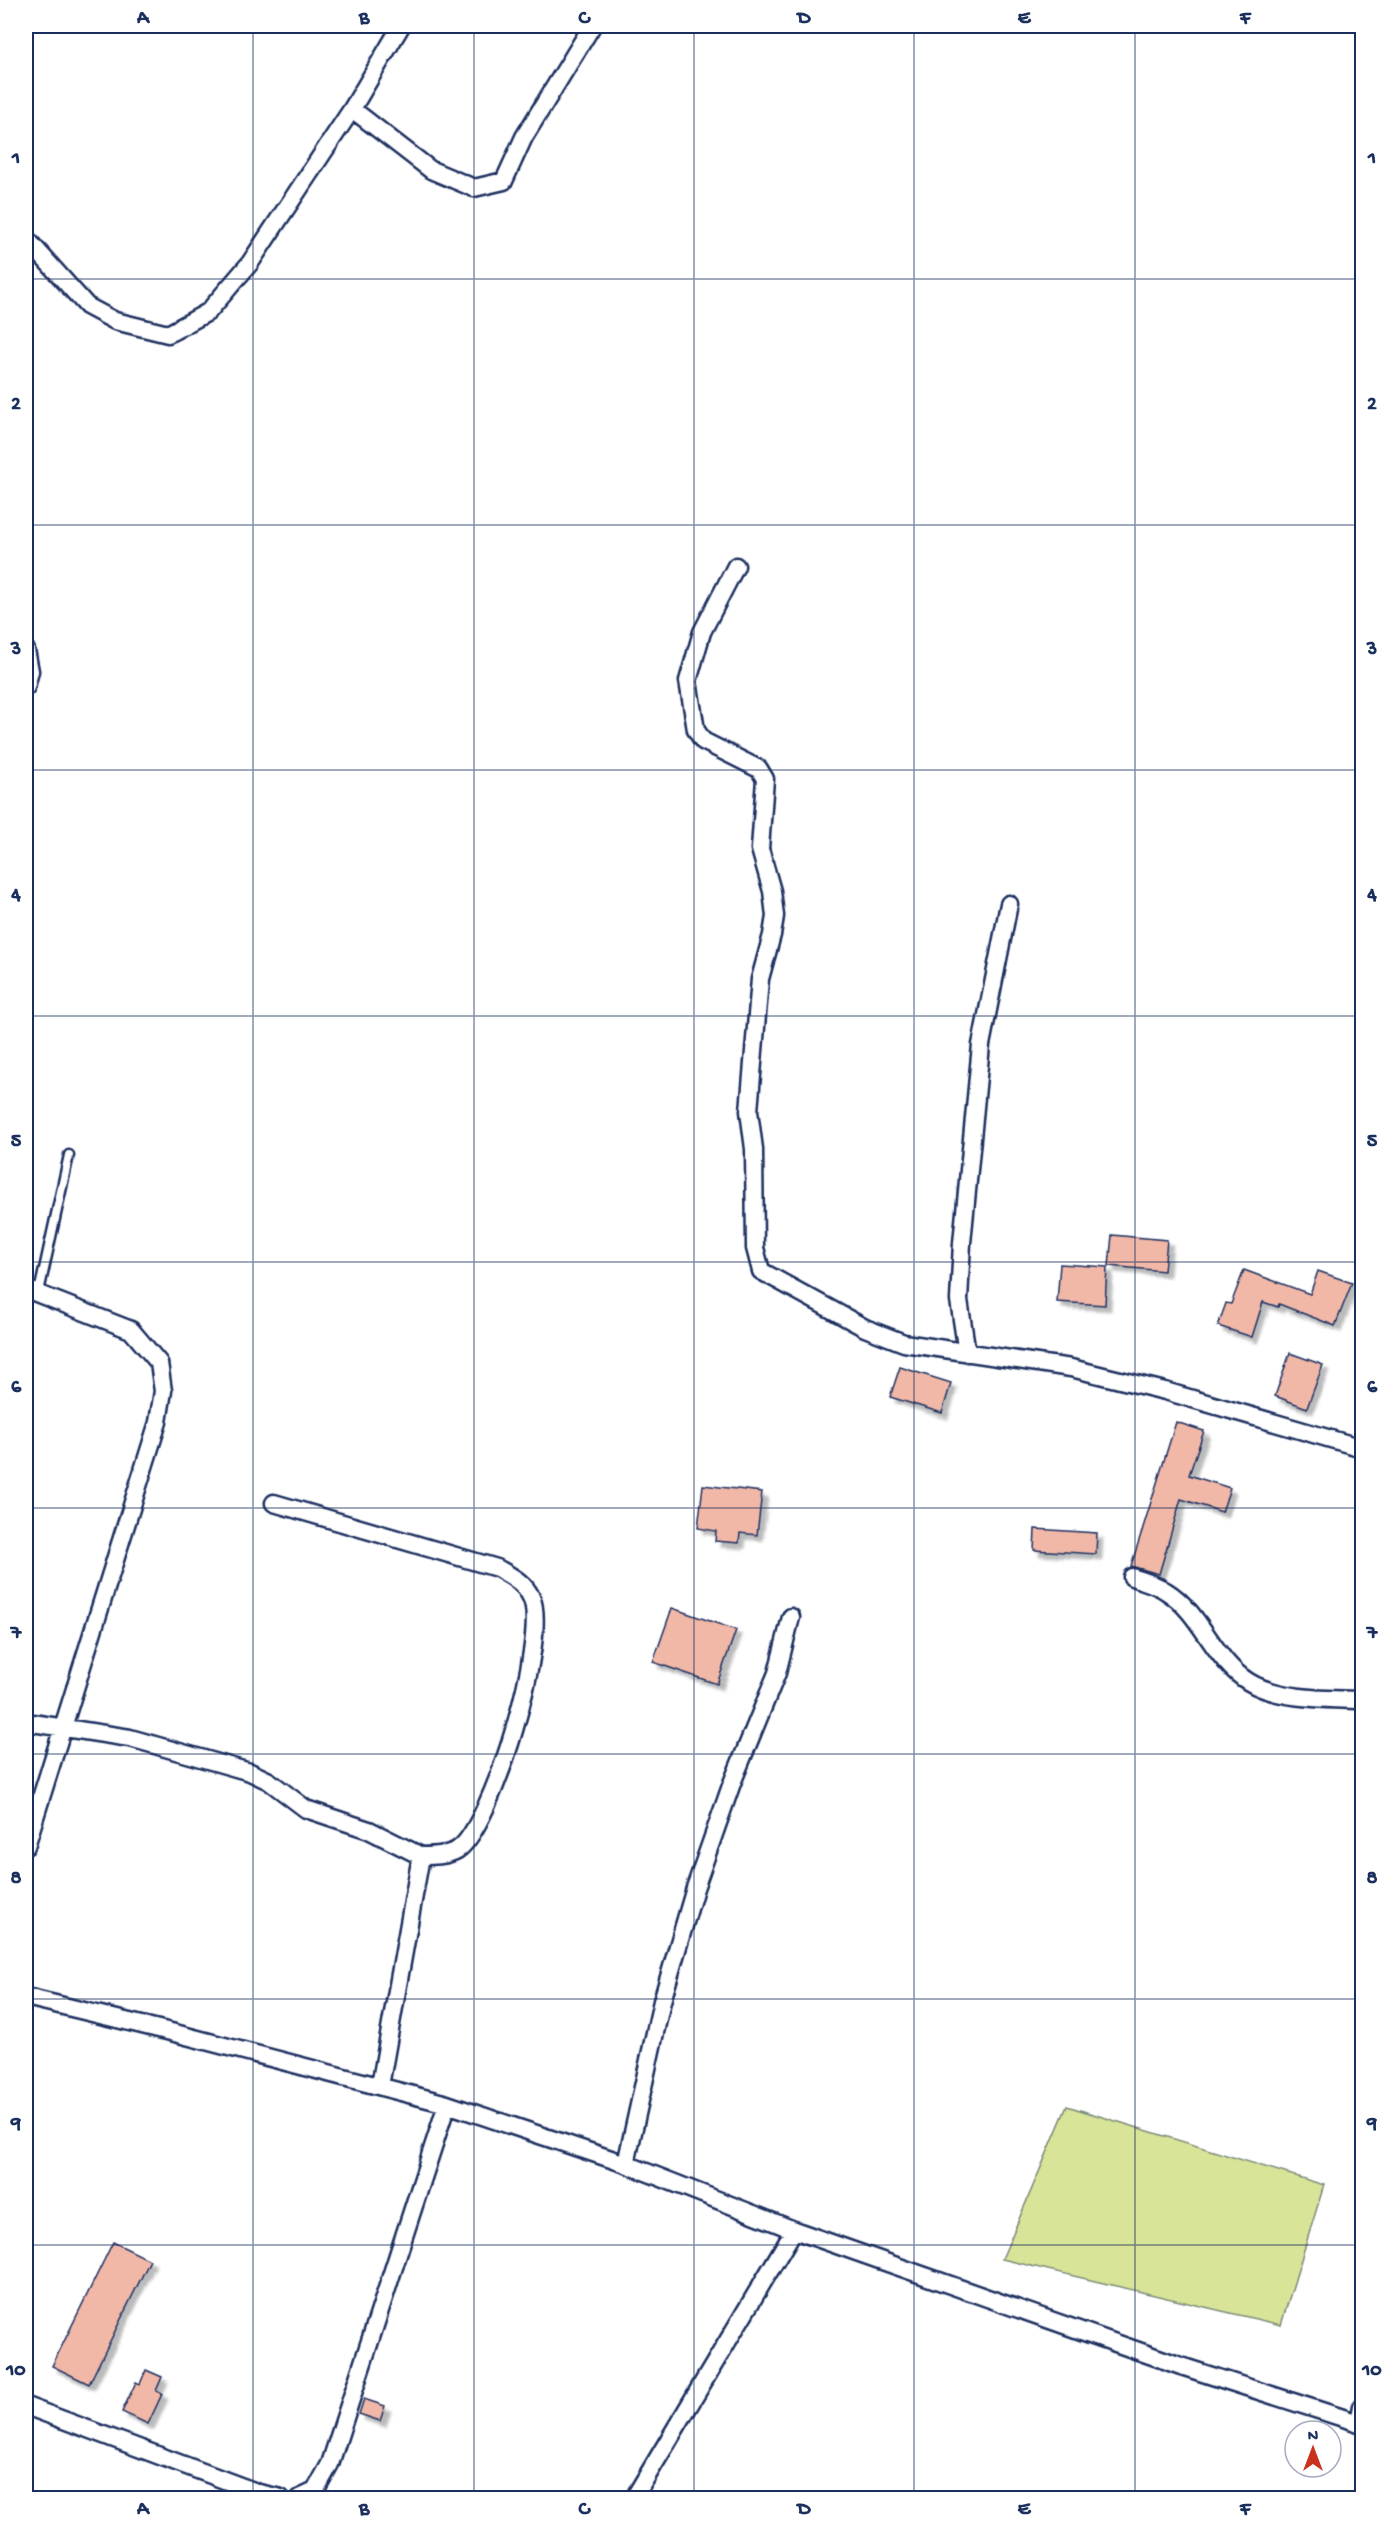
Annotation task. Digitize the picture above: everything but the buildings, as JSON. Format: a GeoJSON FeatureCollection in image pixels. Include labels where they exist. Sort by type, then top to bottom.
{"type":"FeatureCollection","features":[{"type":"Feature","properties":{"kind":"street"},"geometry":{"type":"LineString","coordinates":[[26,238],[87,306],[115,321],[168,334],[208,312],[250,263],[352,109],[401,26]]}},
{"type":"Feature","properties":{"kind":"street"},"geometry":{"type":"LineString","coordinates":[[352,109],[431,170],[474,188],[504,181],[524,137],[592,26]]}},
{"type":"Feature","properties":{"kind":"street"},"geometry":{"type":"LineString","coordinates":[[736,566],[702,632],[688,681],[696,730],[703,741],[759,769],[765,779],[760,849],[772,891],[774,916],[772,935],[760,979],[748,1111],[754,1149],[755,1248],[761,1271],[865,1328],[904,1343],[1071,1368],[1165,1391],[1362,1448]]}},
{"type":"Feature","properties":{"kind":"street"},"geometry":{"type":"LineString","coordinates":[[26,650],[30,670],[26,687]]}},
{"type":"Feature","properties":{"kind":"street"},"geometry":{"type":"LineString","coordinates":[[967,1353],[959,1300],[963,1232],[981,1045],[1009,904]]}},
{"type":"Feature","properties":{"kind":"street"},"geometry":{"type":"LineString","coordinates":[[26,1846],[60,1730],[158,1422],[163,1391],[159,1363],[131,1330],[32,1290]]}},
{"type":"Feature","properties":{"kind":"street"},"geometry":{"type":"LineString","coordinates":[[26,1722],[60,1730],[130,1738],[250,1772],[269,1781],[306,1809],[369,1830],[421,1856],[456,1851],[468,1840],[484,1809],[503,1762],[522,1704],[537,1623],[532,1598],[519,1580],[497,1568],[274,1503]]}},
{"type":"Feature","properties":{"kind":"street"},"geometry":{"type":"LineString","coordinates":[[1132,1577],[1166,1591],[1190,1612],[1223,1659],[1250,1683],[1284,1694],[1362,1700]]}},
{"type":"Feature","properties":{"kind":"street"},"geometry":{"type":"LineString","coordinates":[[626,2164],[662,2001],[695,1888],[732,1783],[777,1673],[791,1617]]}},
{"type":"Feature","properties":{"kind":"street"},"geometry":{"type":"LineString","coordinates":[[380,2086],[421,1856]]}},
{"type":"Feature","properties":{"kind":"street"},"geometry":{"type":"LineString","coordinates":[[26,1997],[447,2104],[626,2164],[794,2230],[1181,2366],[1361,2423],[1362,2406]]}},
{"type":"Feature","properties":{"kind":"street"},"geometry":{"type":"LineString","coordinates":[[300,2499],[315,2491],[330,2464],[447,2104]]}},
{"type":"Feature","properties":{"kind":"street"},"geometry":{"type":"LineString","coordinates":[[633,2499],[794,2230]]}},
{"type":"Feature","properties":{"kind":"street"},"geometry":{"type":"LineString","coordinates":[[26,2406],[259,2493],[281,2499]]}},
{"type":"Feature","properties":{"kind":"lane"},"geometry":{"type":"LineString","coordinates":[[32,1290],[69,1155]]}},
{"type":"Feature","properties":{"kind":"green space"},"geometry":{"type":"Polygon","coordinates":[[[1067,2106],[1324,2185],[1281,2325],[1002,2259],[1067,2106]]]}}]}
